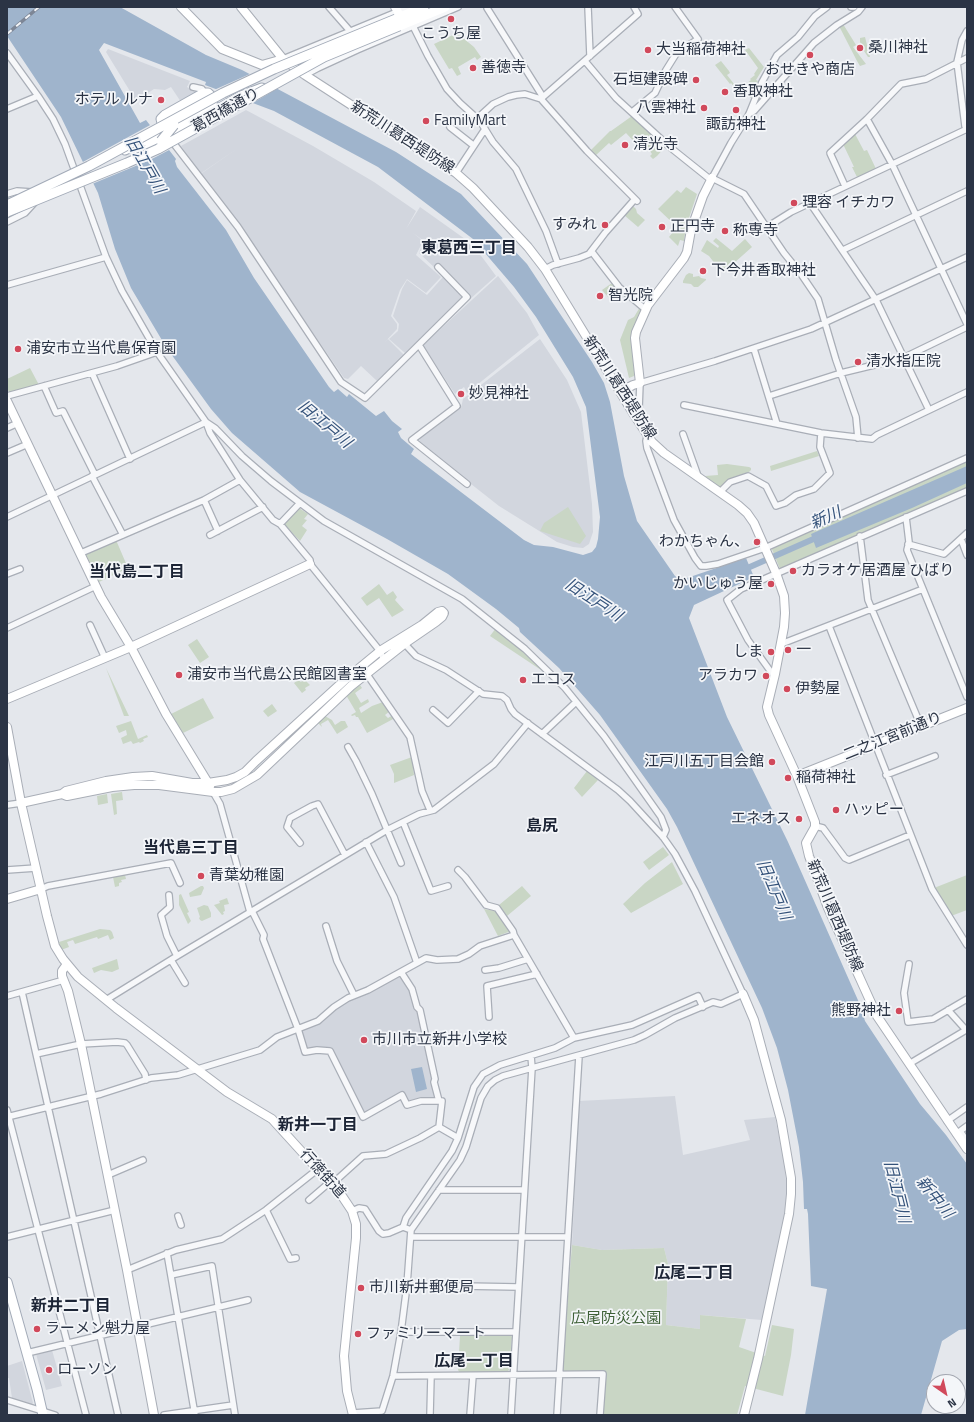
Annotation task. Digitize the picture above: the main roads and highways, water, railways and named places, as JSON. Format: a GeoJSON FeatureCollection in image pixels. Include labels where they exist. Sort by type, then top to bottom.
{"type":"FeatureCollection","features":[{"type":"Feature","properties":{"kind":"main road","name":"葛西橋通り"},"geometry":{"type":"LineString","coordinates":[[7,205],[89,166],[210,99],[274,69],[397,16],[424,7]]}},
{"type":"Feature","properties":{"kind":"main road","name":"葛西橋通り"},"geometry":{"type":"LineString","coordinates":[[7,212],[158,149],[397,16],[444,7]]}},
{"type":"Feature","properties":{"kind":"main road"},"geometry":{"type":"LineString","coordinates":[[198,120],[230,96],[274,69]]}},
{"type":"Feature","properties":{"kind":"main road"},"geometry":{"type":"LineString","coordinates":[[89,166],[198,120],[241,96],[280,81]]}},
{"type":"Feature","properties":{"kind":"main road"},"geometry":{"type":"LineString","coordinates":[[127,163],[161,141],[177,128],[212,104],[213,100],[208,93],[204,93],[165,115],[161,119],[162,123],[168,136],[177,128]]}},
{"type":"Feature","properties":{"kind":"main road"},"geometry":{"type":"LineString","coordinates":[[7,1282],[28,1353],[43,1413]]}},
{"type":"Feature","properties":{"kind":"water"},"geometry":{"type":"Polygon","coordinates":[[[7,7],[120,7],[206,55],[242,70],[396,152],[461,194],[527,264],[592,362],[604,383],[610,402],[624,476],[637,521],[675,576],[681,580],[746,558],[754,577],[694,605],[689,618],[727,717],[788,842],[861,1007],[865,1021],[920,1104],[946,1135],[967,1164],[967,1329],[959,1330],[942,1341],[933,1374],[926,1374],[926,1397],[921,1415],[805,1415],[827,1289],[811,1286],[808,1214],[807,1209],[804,1209],[799,1147],[788,1090],[777,1048],[762,1008],[677,827],[667,809],[600,715],[559,668],[520,632],[519,628],[448,574],[300,492],[232,433],[211,409],[166,347],[131,288],[115,249],[98,193],[61,117],[7,36],[7,7]],[[104,43],[99,50],[140,123],[146,120],[176,159],[175,161],[177,167],[226,230],[254,278],[329,387],[334,392],[338,389],[347,397],[349,394],[376,416],[384,411],[392,421],[402,429],[398,432],[401,438],[414,449],[411,454],[524,540],[534,545],[553,547],[583,555],[592,552],[596,547],[598,539],[600,517],[586,407],[573,377],[536,317],[514,287],[473,239],[378,167],[274,111],[205,85],[206,82],[104,43]]]}},
{"type":"Feature","properties":{"kind":"water"},"geometry":{"type":"Polygon","coordinates":[[[967,466],[967,483],[912,508],[816,548],[811,534],[967,466]]]}},
{"type":"Feature","properties":{"kind":"water"},"geometry":{"type":"Polygon","coordinates":[[[422,1067],[427,1089],[416,1092],[411,1069],[422,1067]]]}},
{"type":"Feature","properties":{"kind":"waterway","name":"新川"},"geometry":{"type":"LineString","coordinates":[[743,570],[818,537]]}},
{"type":"Feature","properties":{"kind":"railway"},"geometry":{"type":"LineString","coordinates":[[7,34],[39,7]]}},
{"type":"Feature","properties":{"kind":"place","name":"こうち屋"},"geometry":{"type":"Point","coordinates":[451,19]}},
{"type":"Feature","properties":{"kind":"place","name":"桑川神社"},"geometry":{"type":"Point","coordinates":[860,48]}},
{"type":"Feature","properties":{"kind":"place","name":"大当稲荷神社"},"geometry":{"type":"Point","coordinates":[648,50]}},
{"type":"Feature","properties":{"kind":"place","name":"おせきや商店"},"geometry":{"type":"Point","coordinates":[810,55]}},
{"type":"Feature","properties":{"kind":"place","name":"善徳寺"},"geometry":{"type":"Point","coordinates":[473,68]}},
{"type":"Feature","properties":{"kind":"place","name":"石垣建設碑"},"geometry":{"type":"Point","coordinates":[696,80]}},
{"type":"Feature","properties":{"kind":"place","name":"香取神社"},"geometry":{"type":"Point","coordinates":[725,92]}},
{"type":"Feature","properties":{"kind":"place","name":"ホテル ルナ"},"geometry":{"type":"Point","coordinates":[161,100]}},
{"type":"Feature","properties":{"kind":"place","name":"八雲神社"},"geometry":{"type":"Point","coordinates":[704,108]}},
{"type":"Feature","properties":{"kind":"place","name":"諏訪神社"},"geometry":{"type":"Point","coordinates":[736,110]}},
{"type":"Feature","properties":{"kind":"place","name":"FamilyMart"},"geometry":{"type":"Point","coordinates":[426,121]}},
{"type":"Feature","properties":{"kind":"place","name":"清光寺"},"geometry":{"type":"Point","coordinates":[625,145]}},
{"type":"Feature","properties":{"kind":"place","name":"理容 イチカワ"},"geometry":{"type":"Point","coordinates":[794,203]}},
{"type":"Feature","properties":{"kind":"place","name":"すみれ"},"geometry":{"type":"Point","coordinates":[605,225]}},
{"type":"Feature","properties":{"kind":"place","name":"正円寺"},"geometry":{"type":"Point","coordinates":[662,227]}},
{"type":"Feature","properties":{"kind":"place","name":"称専寺"},"geometry":{"type":"Point","coordinates":[725,231]}},
{"type":"Feature","properties":{"kind":"place","name":"下今井香取神社"},"geometry":{"type":"Point","coordinates":[703,271]}},
{"type":"Feature","properties":{"kind":"place","name":"智光院"},"geometry":{"type":"Point","coordinates":[600,296]}},
{"type":"Feature","properties":{"kind":"place","name":"浦安市立当代島保育園"},"geometry":{"type":"Point","coordinates":[18,349]}},
{"type":"Feature","properties":{"kind":"place","name":"清水指圧院"},"geometry":{"type":"Point","coordinates":[858,362]}},
{"type":"Feature","properties":{"kind":"place","name":"妙見神社"},"geometry":{"type":"Point","coordinates":[461,394]}},
{"type":"Feature","properties":{"kind":"place","name":"わかちゃん、"},"geometry":{"type":"Point","coordinates":[757,542]}},
{"type":"Feature","properties":{"kind":"place","name":"カラオケ居酒屋 ひばり"},"geometry":{"type":"Point","coordinates":[793,571]}},
{"type":"Feature","properties":{"kind":"place","name":"かいじゅう屋"},"geometry":{"type":"Point","coordinates":[771,584]}},
{"type":"Feature","properties":{"kind":"place","name":"一"},"geometry":{"type":"Point","coordinates":[788,650]}},
{"type":"Feature","properties":{"kind":"place","name":"しま"},"geometry":{"type":"Point","coordinates":[771,652]}},
{"type":"Feature","properties":{"kind":"place","name":"浦安市当代島公民館図書室"},"geometry":{"type":"Point","coordinates":[179,675]}},
{"type":"Feature","properties":{"kind":"place","name":"アラカワ"},"geometry":{"type":"Point","coordinates":[766,676]}},
{"type":"Feature","properties":{"kind":"place","name":"エコス"},"geometry":{"type":"Point","coordinates":[523,680]}},
{"type":"Feature","properties":{"kind":"place","name":"伊勢屋"},"geometry":{"type":"Point","coordinates":[787,689]}},
{"type":"Feature","properties":{"kind":"place","name":"江戸川五丁目会館"},"geometry":{"type":"Point","coordinates":[772,762]}},
{"type":"Feature","properties":{"kind":"place","name":"稲荷神社"},"geometry":{"type":"Point","coordinates":[788,778]}},
{"type":"Feature","properties":{"kind":"place","name":"ハッピー"},"geometry":{"type":"Point","coordinates":[836,810]}},
{"type":"Feature","properties":{"kind":"place","name":"エネオス"},"geometry":{"type":"Point","coordinates":[799,819]}},
{"type":"Feature","properties":{"kind":"place","name":"青葉幼稚園"},"geometry":{"type":"Point","coordinates":[201,876]}},
{"type":"Feature","properties":{"kind":"place","name":"熊野神社"},"geometry":{"type":"Point","coordinates":[899,1011]}},
{"type":"Feature","properties":{"kind":"place","name":"市川市立新井小学校"},"geometry":{"type":"Point","coordinates":[364,1040]}},
{"type":"Feature","properties":{"kind":"place","name":"市川新井郵便局"},"geometry":{"type":"Point","coordinates":[361,1288]}},
{"type":"Feature","properties":{"kind":"place","name":"ラーメン魁力屋"},"geometry":{"type":"Point","coordinates":[37,1329]}},
{"type":"Feature","properties":{"kind":"place","name":"ファミリーマート"},"geometry":{"type":"Point","coordinates":[358,1334]}},
{"type":"Feature","properties":{"kind":"place","name":"ローソン"},"geometry":{"type":"Point","coordinates":[49,1370]}},
{"type":"Feature","properties":{"kind":"district","name":"東葛西三丁目"},"geometry":{"type":"Point","coordinates":[469,249]}},
{"type":"Feature","properties":{"kind":"district","name":"当代島二丁目"},"geometry":{"type":"Point","coordinates":[137,573]}},
{"type":"Feature","properties":{"kind":"district","name":"島尻"},"geometry":{"type":"Point","coordinates":[542,827]}},
{"type":"Feature","properties":{"kind":"district","name":"当代島三丁目"},"geometry":{"type":"Point","coordinates":[191,849]}},
{"type":"Feature","properties":{"kind":"district","name":"新井一丁目"},"geometry":{"type":"Point","coordinates":[318,1126]}},
{"type":"Feature","properties":{"kind":"district","name":"広尾二丁目"},"geometry":{"type":"Point","coordinates":[694,1274]}},
{"type":"Feature","properties":{"kind":"district","name":"新井二丁目"},"geometry":{"type":"Point","coordinates":[71,1307]}},
{"type":"Feature","properties":{"kind":"district","name":"広尾一丁目"},"geometry":{"type":"Point","coordinates":[474,1362]}},
{"type":"Feature","properties":{"kind":"water label","name":"旧江戸川"},"geometry":{"type":"Point","coordinates":[144,165]}},
{"type":"Feature","properties":{"kind":"water label","name":"旧江戸川"},"geometry":{"type":"Point","coordinates":[324,425]}},
{"type":"Feature","properties":{"kind":"water label","name":"旧江戸川"},"geometry":{"type":"Point","coordinates":[593,601]}},
{"type":"Feature","properties":{"kind":"water label","name":"旧江戸川"},"geometry":{"type":"Point","coordinates":[773,890]}},
{"type":"Feature","properties":{"kind":"water label","name":"旧江戸川"},"geometry":{"type":"Point","coordinates":[896,1192]}},
{"type":"Feature","properties":{"kind":"water label","name":"新中川"},"geometry":{"type":"Point","coordinates":[934,1198]}},
{"type":"Feature","properties":{"kind":"park label","name":"広尾防災公園"},"geometry":{"type":"Point","coordinates":[616,1319]}}]}
